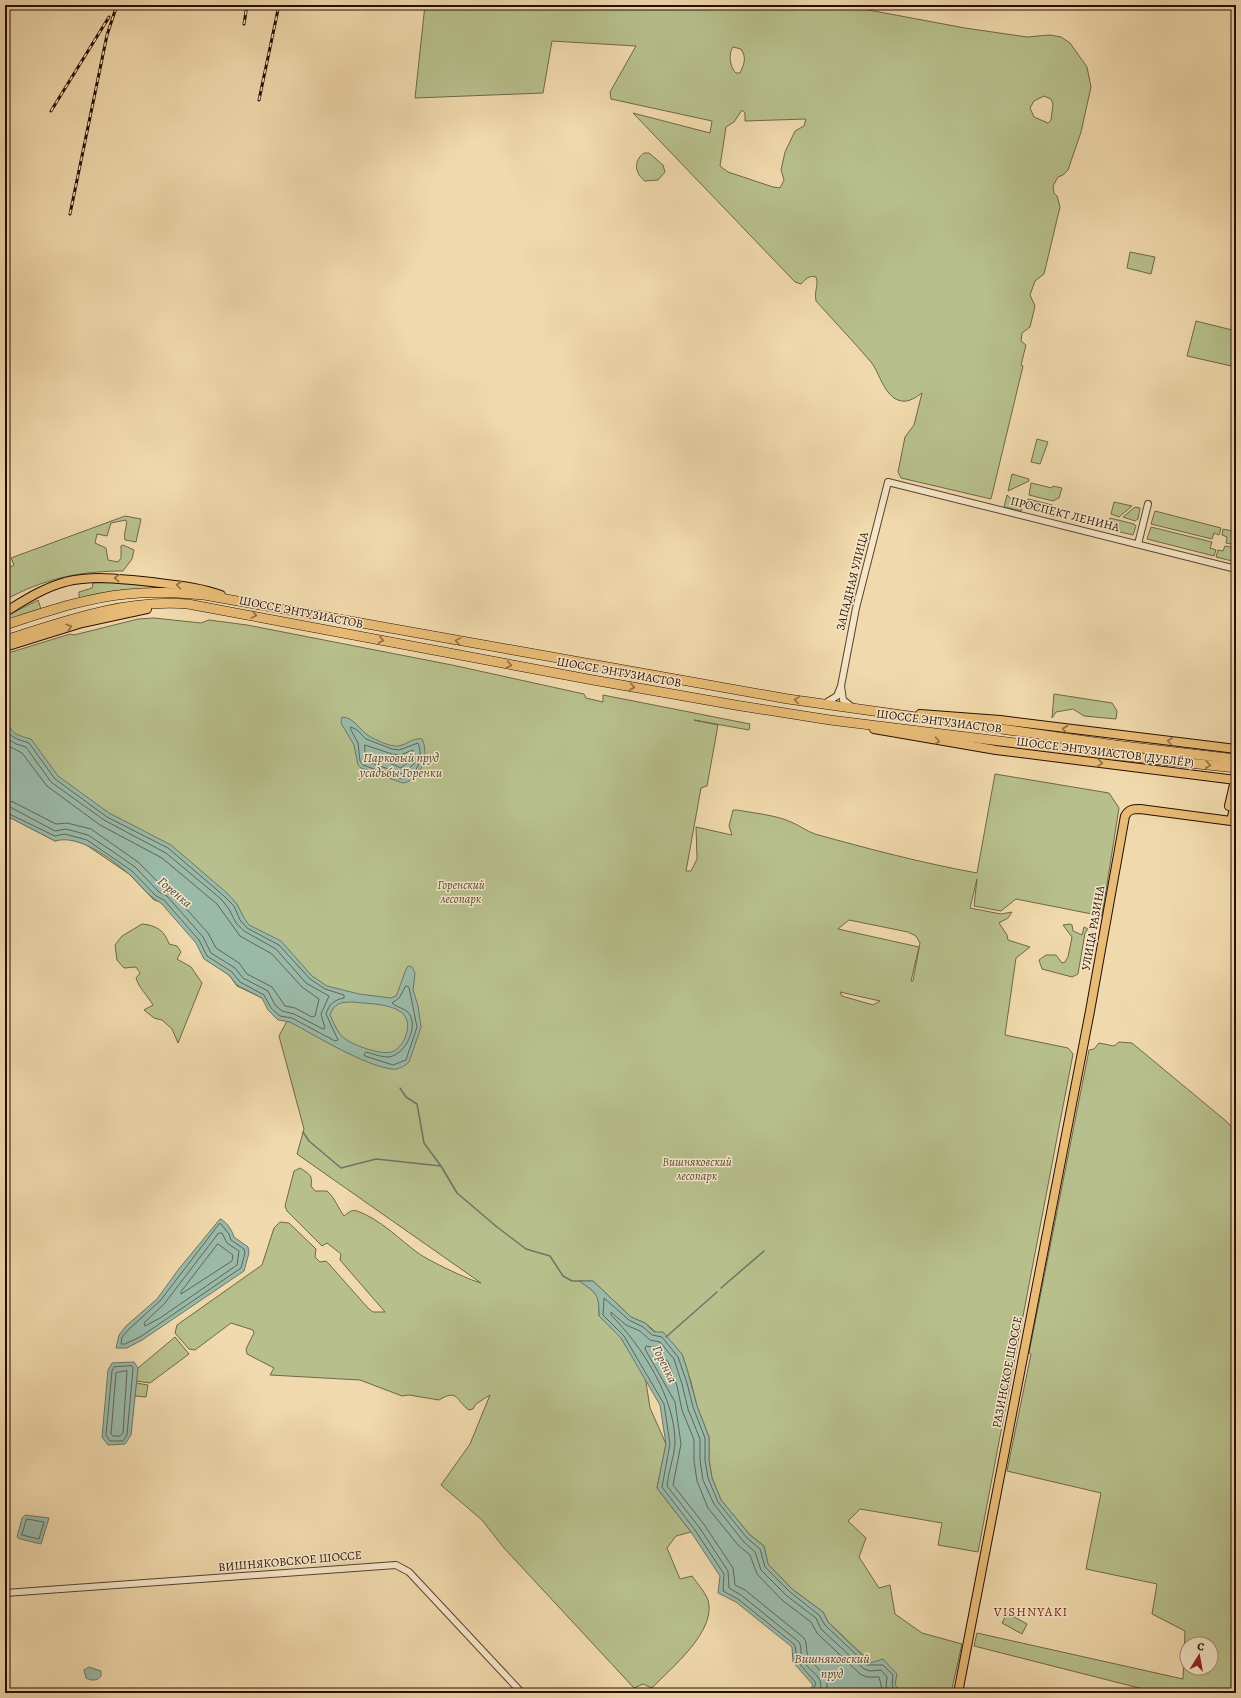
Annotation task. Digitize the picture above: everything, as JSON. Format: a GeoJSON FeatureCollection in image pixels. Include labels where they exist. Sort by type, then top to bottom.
{"type":"FeatureCollection","features":[{"type":"Feature","properties":{"kind":"highway","name":"ШОССЕ ЭНТУЗИАСТОВ"},"geometry":{"type":"LineString","coordinates":[[5,625],[78,603],[127,594],[173,592],[233,599],[627,672],[824,704],[1115,745],[1236,759]]}},
{"type":"Feature","properties":{"kind":"highway","name":"ШОССЕ ЭНТУЗИАСТОВ"},"geometry":{"type":"LineString","coordinates":[[5,640],[80,616],[118,608],[175,603],[215,608],[593,680],[830,720],[1113,755],[1236,768]]}},
{"type":"Feature","properties":{"kind":"main road"},"geometry":{"type":"LineString","coordinates":[[5,612],[33,595],[51,587],[65,582],[96,578],[119,578],[189,586],[233,599]]}},
{"type":"Feature","properties":{"kind":"main road"},"geometry":{"type":"LineString","coordinates":[[5,647],[82,623],[141,609],[215,608]]}},
{"type":"Feature","properties":{"kind":"main road","name":"ШОССЕ ЭНТУЗИАСТОВ (ДУБЛЁР)"},"geometry":{"type":"LineString","coordinates":[[877,711],[973,718],[1236,750]]}},
{"type":"Feature","properties":{"kind":"main road","name":"ШОССЕ ЭНТУЗИАСТОВ (ДУБЛЁР)"},"geometry":{"type":"LineString","coordinates":[[830,720],[875,730],[996,750],[1236,779]]}},
{"type":"Feature","properties":{"kind":"main road"},"geometry":{"type":"LineString","coordinates":[[1132,766],[1144,764],[1149,758],[1148,747],[1140,738]]}},
{"type":"Feature","properties":{"kind":"main road"},"geometry":{"type":"LineString","coordinates":[[1231,821],[1236,779]]}},
{"type":"Feature","properties":{"kind":"main road"},"geometry":{"type":"LineString","coordinates":[[1231,821],[1236,800]]}},
{"type":"Feature","properties":{"kind":"main road","name":"УЛИЦА РАЗИНА"},"geometry":{"type":"LineString","coordinates":[[1082,1055],[1124,816],[1127,811],[1133,809],[1231,821]]}},
{"type":"Feature","properties":{"kind":"main road","name":"РАЗИНСКОЕ ШОССЕ"},"geometry":{"type":"LineString","coordinates":[[958,1693],[1082,1055]]}},
{"type":"Feature","properties":{"kind":"street","name":"ПРОСПЕКТ ЛЕНИНА"},"geometry":{"type":"LineString","coordinates":[[888,482],[1236,569]]}},
{"type":"Feature","properties":{"kind":"street","name":"ЗАПАДНАЯ УЛИЦА"},"geometry":{"type":"LineString","coordinates":[[824,704],[837,696],[841,686],[856,608],[888,482]]}},
{"type":"Feature","properties":{"kind":"street"},"geometry":{"type":"LineString","coordinates":[[1138,544],[1148,504]]}},
{"type":"Feature","properties":{"kind":"street"},"geometry":{"type":"LineString","coordinates":[[841,686],[843,700],[854,708]]}},
{"type":"Feature","properties":{"kind":"street","name":"ВИШНЯКОВСКОЕ ШОССЕ"},"geometry":{"type":"LineString","coordinates":[[5,1593],[396,1565],[409,1572],[522,1693]]}},
{"type":"Feature","properties":{"kind":"green space"},"geometry":{"type":"Polygon","coordinates":[[[425,5],[842,5],[965,28],[1027,37],[1050,35],[1061,37],[1070,43],[1087,67],[1091,87],[1081,132],[1068,170],[1063,175],[1058,177],[1053,186],[1054,193],[1057,196],[1060,207],[1044,274],[1035,281],[1030,295],[1035,306],[1030,327],[1022,333],[1021,341],[1026,345],[1021,365],[1023,366],[991,499],[901,478],[898,472],[905,437],[914,425],[922,393],[913,399],[906,401],[894,398],[886,390],[871,362],[816,301],[816,277],[809,277],[801,284],[795,282],[633,113],[710,133],[712,121],[611,99],[610,92],[636,46],[552,41],[543,93],[415,98],[425,5]],[[733,47],[730,57],[732,68],[736,73],[740,73],[744,64],[744,55],[741,49],[733,47]],[[1044,96],[1034,101],[1030,108],[1034,117],[1048,123],[1051,120],[1053,104],[1051,99],[1044,96]],[[742,110],[734,122],[726,127],[720,166],[728,172],[780,188],[784,180],[781,170],[785,152],[795,131],[804,126],[806,119],[745,121],[745,113],[742,110]]]}},
{"type":"Feature","properties":{"kind":"green space"},"geometry":{"type":"Polygon","coordinates":[[[644,153],[649,153],[663,165],[665,172],[658,180],[645,181],[639,175],[637,171],[637,164],[640,156],[644,153]]]}},
{"type":"Feature","properties":{"kind":"green space"},"geometry":{"type":"Polygon","coordinates":[[[1130,252],[1155,257],[1151,274],[1127,268],[1130,252]]]}},
{"type":"Feature","properties":{"kind":"green space"},"geometry":{"type":"Polygon","coordinates":[[[1196,321],[1236,331],[1236,367],[1187,356],[1196,321]]]}},
{"type":"Feature","properties":{"kind":"green space"},"geometry":{"type":"Polygon","coordinates":[[[1037,439],[1048,442],[1040,464],[1031,462],[1037,439]]]}},
{"type":"Feature","properties":{"kind":"green space"},"geometry":{"type":"Polygon","coordinates":[[[1012,474],[1029,479],[1029,481],[1008,491],[1012,474]]]}},
{"type":"Feature","properties":{"kind":"green space"},"geometry":{"type":"Polygon","coordinates":[[[1031,483],[1052,488],[1053,486],[1062,488],[1059,498],[1053,501],[1029,495],[1031,483]]]}},
{"type":"Feature","properties":{"kind":"green space"},"geometry":{"type":"Polygon","coordinates":[[[1007,495],[1022,509],[1021,511],[1004,507],[1007,495]]]}},
{"type":"Feature","properties":{"kind":"green space"},"geometry":{"type":"Polygon","coordinates":[[[1028,499],[1052,505],[1056,511],[1055,517],[1025,507],[1028,499]]]}},
{"type":"Feature","properties":{"kind":"green space"},"geometry":{"type":"Polygon","coordinates":[[[1114,502],[1132,506],[1119,517],[1111,514],[1114,502]]]}},
{"type":"Feature","properties":{"kind":"green space"},"geometry":{"type":"Polygon","coordinates":[[[1135,507],[1140,508],[1138,519],[1135,521],[1123,517],[1135,507]]]}},
{"type":"Feature","properties":{"kind":"green space"},"geometry":{"type":"Polygon","coordinates":[[[1155,511],[1221,528],[1219,535],[1214,533],[1212,539],[1151,524],[1155,511]]]}},
{"type":"Feature","properties":{"kind":"green space"},"geometry":{"type":"Polygon","coordinates":[[[125,516],[141,519],[136,542],[125,540],[126,520],[111,523],[107,536],[97,534],[95,543],[106,548],[108,560],[118,562],[121,558],[121,546],[123,545],[134,550],[132,559],[123,571],[107,571],[62,578],[33,587],[5,600],[5,570],[14,565],[11,558],[125,516]]]}},
{"type":"Feature","properties":{"kind":"green space"},"geometry":{"type":"Polygon","coordinates":[[[1110,518],[1134,524],[1136,526],[1133,535],[1107,529],[1110,518]]]}},
{"type":"Feature","properties":{"kind":"green space"},"geometry":{"type":"Polygon","coordinates":[[[1151,527],[1212,542],[1210,548],[1216,550],[1214,556],[1147,539],[1151,527]]]}},
{"type":"Feature","properties":{"kind":"green space"},"geometry":{"type":"Polygon","coordinates":[[[1223,529],[1236,532],[1236,545],[1226,543],[1227,537],[1222,535],[1223,529]]]}},
{"type":"Feature","properties":{"kind":"green space"},"geometry":{"type":"Polygon","coordinates":[[[1225,546],[1236,548],[1236,562],[1216,557],[1218,550],[1223,551],[1225,546]]]}},
{"type":"Feature","properties":{"kind":"green space"},"geometry":{"type":"Polygon","coordinates":[[[125,582],[160,587],[79,598],[79,592],[92,588],[93,583],[125,582]]]}},
{"type":"Feature","properties":{"kind":"green space"},"geometry":{"type":"Polygon","coordinates":[[[38,600],[41,609],[5,620],[5,617],[38,600]]]}},
{"type":"Feature","properties":{"kind":"green space"},"geometry":{"type":"Polygon","coordinates":[[[154,618],[201,623],[209,620],[247,625],[452,665],[584,694],[586,698],[603,702],[603,695],[750,724],[749,730],[694,720],[718,725],[707,786],[701,788],[686,871],[691,871],[697,859],[696,827],[732,835],[729,826],[733,810],[737,810],[764,814],[785,820],[815,834],[855,845],[977,873],[995,774],[1109,793],[1119,808],[1102,916],[1016,899],[1001,911],[974,906],[977,879],[970,908],[1001,914],[1012,912],[1008,918],[999,923],[1007,935],[1008,940],[1030,947],[1016,958],[1005,1035],[1068,1048],[1073,1054],[978,1552],[938,1545],[942,1523],[860,1509],[848,1521],[866,1538],[859,1557],[879,1588],[890,1585],[895,1614],[922,1633],[962,1644],[951,1693],[903,1693],[828,1622],[823,1612],[792,1589],[768,1564],[764,1546],[750,1535],[721,1500],[712,1478],[709,1460],[709,1437],[697,1406],[682,1354],[645,1323],[631,1317],[593,1281],[580,1281],[594,1292],[599,1303],[599,1316],[621,1338],[645,1376],[650,1408],[666,1444],[657,1488],[691,1532],[676,1536],[667,1548],[680,1579],[692,1576],[708,1600],[709,1612],[706,1624],[699,1636],[680,1660],[652,1688],[643,1684],[634,1688],[504,1548],[482,1520],[441,1485],[470,1444],[490,1395],[476,1404],[473,1409],[469,1410],[456,1397],[450,1395],[439,1400],[409,1395],[402,1396],[360,1380],[270,1375],[274,1368],[247,1354],[246,1349],[254,1333],[253,1330],[231,1323],[195,1350],[189,1349],[175,1333],[177,1325],[262,1265],[274,1228],[280,1222],[289,1223],[316,1249],[315,1257],[320,1262],[326,1261],[368,1308],[373,1312],[385,1312],[340,1260],[341,1254],[327,1243],[322,1246],[287,1211],[285,1206],[294,1171],[300,1168],[310,1175],[311,1186],[315,1191],[327,1191],[330,1194],[344,1216],[350,1212],[357,1211],[374,1219],[423,1256],[481,1283],[297,1154],[304,1129],[279,1036],[287,1021],[262,998],[237,986],[229,975],[204,958],[197,943],[161,902],[154,900],[129,874],[85,844],[65,838],[55,841],[5,815],[5,654],[70,634],[74,635],[138,619],[154,618]],[[849,920],[838,929],[919,947],[911,981],[913,981],[920,943],[916,936],[908,932],[849,920]],[[840,992],[842,996],[873,1005],[880,1001],[840,992]]]}},
{"type":"Feature","properties":{"kind":"green space"},"geometry":{"type":"Polygon","coordinates":[[[1054,694],[1112,703],[1117,711],[1116,719],[1084,716],[1073,709],[1056,712],[1052,718],[1054,694]]]}},
{"type":"Feature","properties":{"kind":"green space"},"geometry":{"type":"Polygon","coordinates":[[[142,924],[156,927],[162,932],[169,944],[177,946],[181,952],[177,959],[191,967],[202,983],[178,1043],[172,1029],[162,1020],[154,1018],[144,1010],[153,1005],[137,982],[136,978],[140,973],[136,967],[124,968],[117,960],[115,945],[122,936],[142,924]]]}},
{"type":"Feature","properties":{"kind":"green space"},"geometry":{"type":"Polygon","coordinates":[[[1063,925],[1072,925],[1073,931],[1082,935],[1084,927],[1088,929],[1085,933],[1078,974],[1072,977],[1042,969],[1039,960],[1046,955],[1056,955],[1062,963],[1065,962],[1068,957],[1072,937],[1063,925]]]}},
{"type":"Feature","properties":{"kind":"green space"},"geometry":{"type":"Polygon","coordinates":[[[1119,1042],[1132,1043],[1226,1121],[1236,1132],[1236,1693],[1152,1693],[1151,1691],[974,1646],[977,1633],[1183,1679],[1183,1676],[1219,1676],[1219,1636],[1185,1636],[1185,1631],[1152,1614],[1157,1584],[1086,1569],[1101,1493],[1007,1471],[1089,1050],[1094,1049],[1099,1043],[1114,1046],[1119,1042]]]}},
{"type":"Feature","properties":{"kind":"green space"},"geometry":{"type":"Polygon","coordinates":[[[175,1337],[189,1354],[150,1383],[136,1381],[138,1368],[175,1337]]]}},
{"type":"Feature","properties":{"kind":"green space"},"geometry":{"type":"Polygon","coordinates":[[[136,1383],[148,1385],[146,1397],[135,1396],[136,1383]]]}},
{"type":"Feature","properties":{"kind":"green space"},"geometry":{"type":"Polygon","coordinates":[[[1007,1613],[1027,1624],[1022,1634],[1002,1623],[1007,1613]]]}},
{"type":"Feature","properties":{"kind":"water"},"geometry":{"type":"Polygon","coordinates":[[[5,716],[9,726],[16,734],[31,739],[58,776],[109,813],[171,845],[227,893],[237,904],[249,925],[281,941],[312,976],[327,986],[359,994],[391,998],[396,996],[408,966],[412,967],[415,973],[413,990],[418,1006],[421,1027],[409,1062],[397,1069],[381,1067],[355,1057],[290,1022],[278,1020],[268,1010],[262,998],[237,985],[229,975],[204,959],[196,943],[161,903],[152,897],[113,861],[84,844],[74,841],[55,841],[5,815],[5,716]],[[353,1002],[338,1004],[330,1015],[340,1034],[350,1042],[374,1051],[389,1052],[398,1048],[407,1032],[408,1026],[405,1016],[396,1009],[390,1007],[378,1004],[353,1002]]]}},
{"type":"Feature","properties":{"kind":"water","name":"Парковый пруд усадьбы Горенки"},"geometry":{"type":"Polygon","coordinates":[[[342,717],[350,719],[369,736],[391,745],[398,746],[416,739],[422,739],[425,752],[419,772],[415,777],[403,783],[361,768],[358,765],[354,745],[341,723],[342,717]]]}},
{"type":"Feature","properties":{"kind":"water"},"geometry":{"type":"Polygon","coordinates":[[[220,1219],[228,1226],[234,1237],[248,1247],[249,1253],[244,1271],[142,1340],[127,1348],[116,1348],[119,1335],[126,1326],[157,1299],[178,1270],[220,1219]]]}},
{"type":"Feature","properties":{"kind":"water","name":"Вишняковский пруд"},"geometry":{"type":"Polygon","coordinates":[[[579,1281],[593,1281],[631,1317],[645,1323],[654,1332],[663,1332],[682,1354],[697,1406],[709,1437],[709,1460],[712,1478],[721,1500],[750,1535],[764,1546],[768,1564],[792,1589],[823,1612],[828,1622],[870,1663],[883,1659],[897,1674],[895,1685],[903,1693],[807,1693],[813,1685],[793,1662],[792,1647],[736,1602],[718,1593],[720,1576],[691,1532],[657,1488],[666,1444],[660,1405],[621,1338],[599,1316],[596,1295],[590,1288],[579,1281]]]}},
{"type":"Feature","properties":{"kind":"water"},"geometry":{"type":"Polygon","coordinates":[[[134,1362],[138,1368],[131,1435],[125,1444],[108,1445],[102,1437],[108,1370],[112,1363],[134,1362]]]}},
{"type":"Feature","properties":{"kind":"water"},"geometry":{"type":"Polygon","coordinates":[[[25,1515],[49,1518],[41,1544],[17,1537],[22,1518],[25,1515]]]}},
{"type":"Feature","properties":{"kind":"water"},"geometry":{"type":"Polygon","coordinates":[[[89,1667],[101,1671],[101,1676],[98,1679],[90,1680],[86,1678],[84,1670],[89,1667]]]}},
{"type":"Feature","properties":{"kind":"waterway","name":"Горенка"},"geometry":{"type":"LineString","coordinates":[[400,1088],[406,1097],[417,1104],[424,1143],[441,1166],[457,1193],[526,1249],[550,1256],[563,1276],[572,1281],[580,1281]]}},
{"type":"Feature","properties":{"kind":"waterway"},"geometry":{"type":"LineString","coordinates":[[303,1132],[309,1141],[341,1168],[376,1159],[441,1166]]}},
{"type":"Feature","properties":{"kind":"waterway"},"geometry":{"type":"LineString","coordinates":[[721,1288],[764,1251]]}},
{"type":"Feature","properties":{"kind":"waterway"},"geometry":{"type":"LineString","coordinates":[[666,1337],[717,1292]]}},
{"type":"Feature","properties":{"kind":"railway"},"geometry":{"type":"LineString","coordinates":[[70,214],[107,35],[117,5]]}},
{"type":"Feature","properties":{"kind":"railway"},"geometry":{"type":"LineString","coordinates":[[244,24],[247,5]]}},
{"type":"Feature","properties":{"kind":"railway"},"geometry":{"type":"LineString","coordinates":[[259,100],[279,5]]}},
{"type":"Feature","properties":{"kind":"railway"},"geometry":{"type":"LineString","coordinates":[[51,111],[109,17]]}},
{"type":"Feature","properties":{"kind":"district","name":"VISHNYAKI"},"geometry":{"type":"Point","coordinates":[1031,1611]}},
{"type":"Feature","properties":{"kind":"park label","name":"Горенский лесопарк"},"geometry":{"type":"Point","coordinates":[461,892]}},
{"type":"Feature","properties":{"kind":"park label","name":"Вишняковский лесопарк"},"geometry":{"type":"Point","coordinates":[697,1169]}}]}
